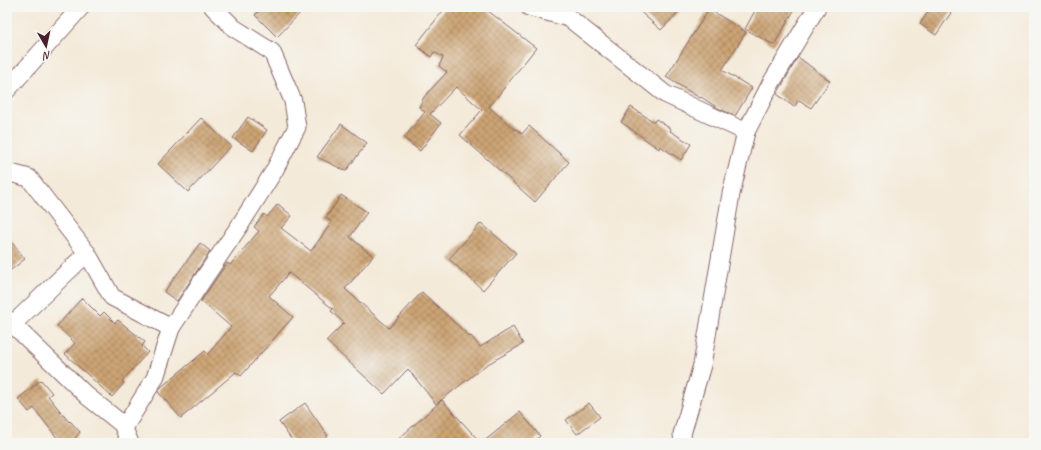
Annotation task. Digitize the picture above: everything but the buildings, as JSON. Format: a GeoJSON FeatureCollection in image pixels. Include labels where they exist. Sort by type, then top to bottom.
{"type":"FeatureCollection","features":[{"type":"Feature","properties":{"kind":"street"},"geometry":{"type":"LineString","coordinates":[[7,90],[81,7]]}},
{"type":"Feature","properties":{"kind":"street"},"geometry":{"type":"LineString","coordinates":[[127,435],[154,378],[171,328],[248,213],[274,171],[297,127],[293,101],[272,52],[234,28],[214,7]]}},
{"type":"Feature","properties":{"kind":"street"},"geometry":{"type":"LineString","coordinates":[[529,7],[570,12],[665,94],[746,132]]}},
{"type":"Feature","properties":{"kind":"street"},"geometry":{"type":"LineString","coordinates":[[683,443],[682,434],[702,365],[731,194],[746,132],[770,85],[816,7]]}},
{"type":"Feature","properties":{"kind":"street"},"geometry":{"type":"LineString","coordinates":[[7,172],[29,178],[87,253],[112,297],[171,328]]}},
{"type":"Feature","properties":{"kind":"street"},"geometry":{"type":"LineString","coordinates":[[87,253],[10,322],[87,396],[122,424],[127,435]]}}]}
